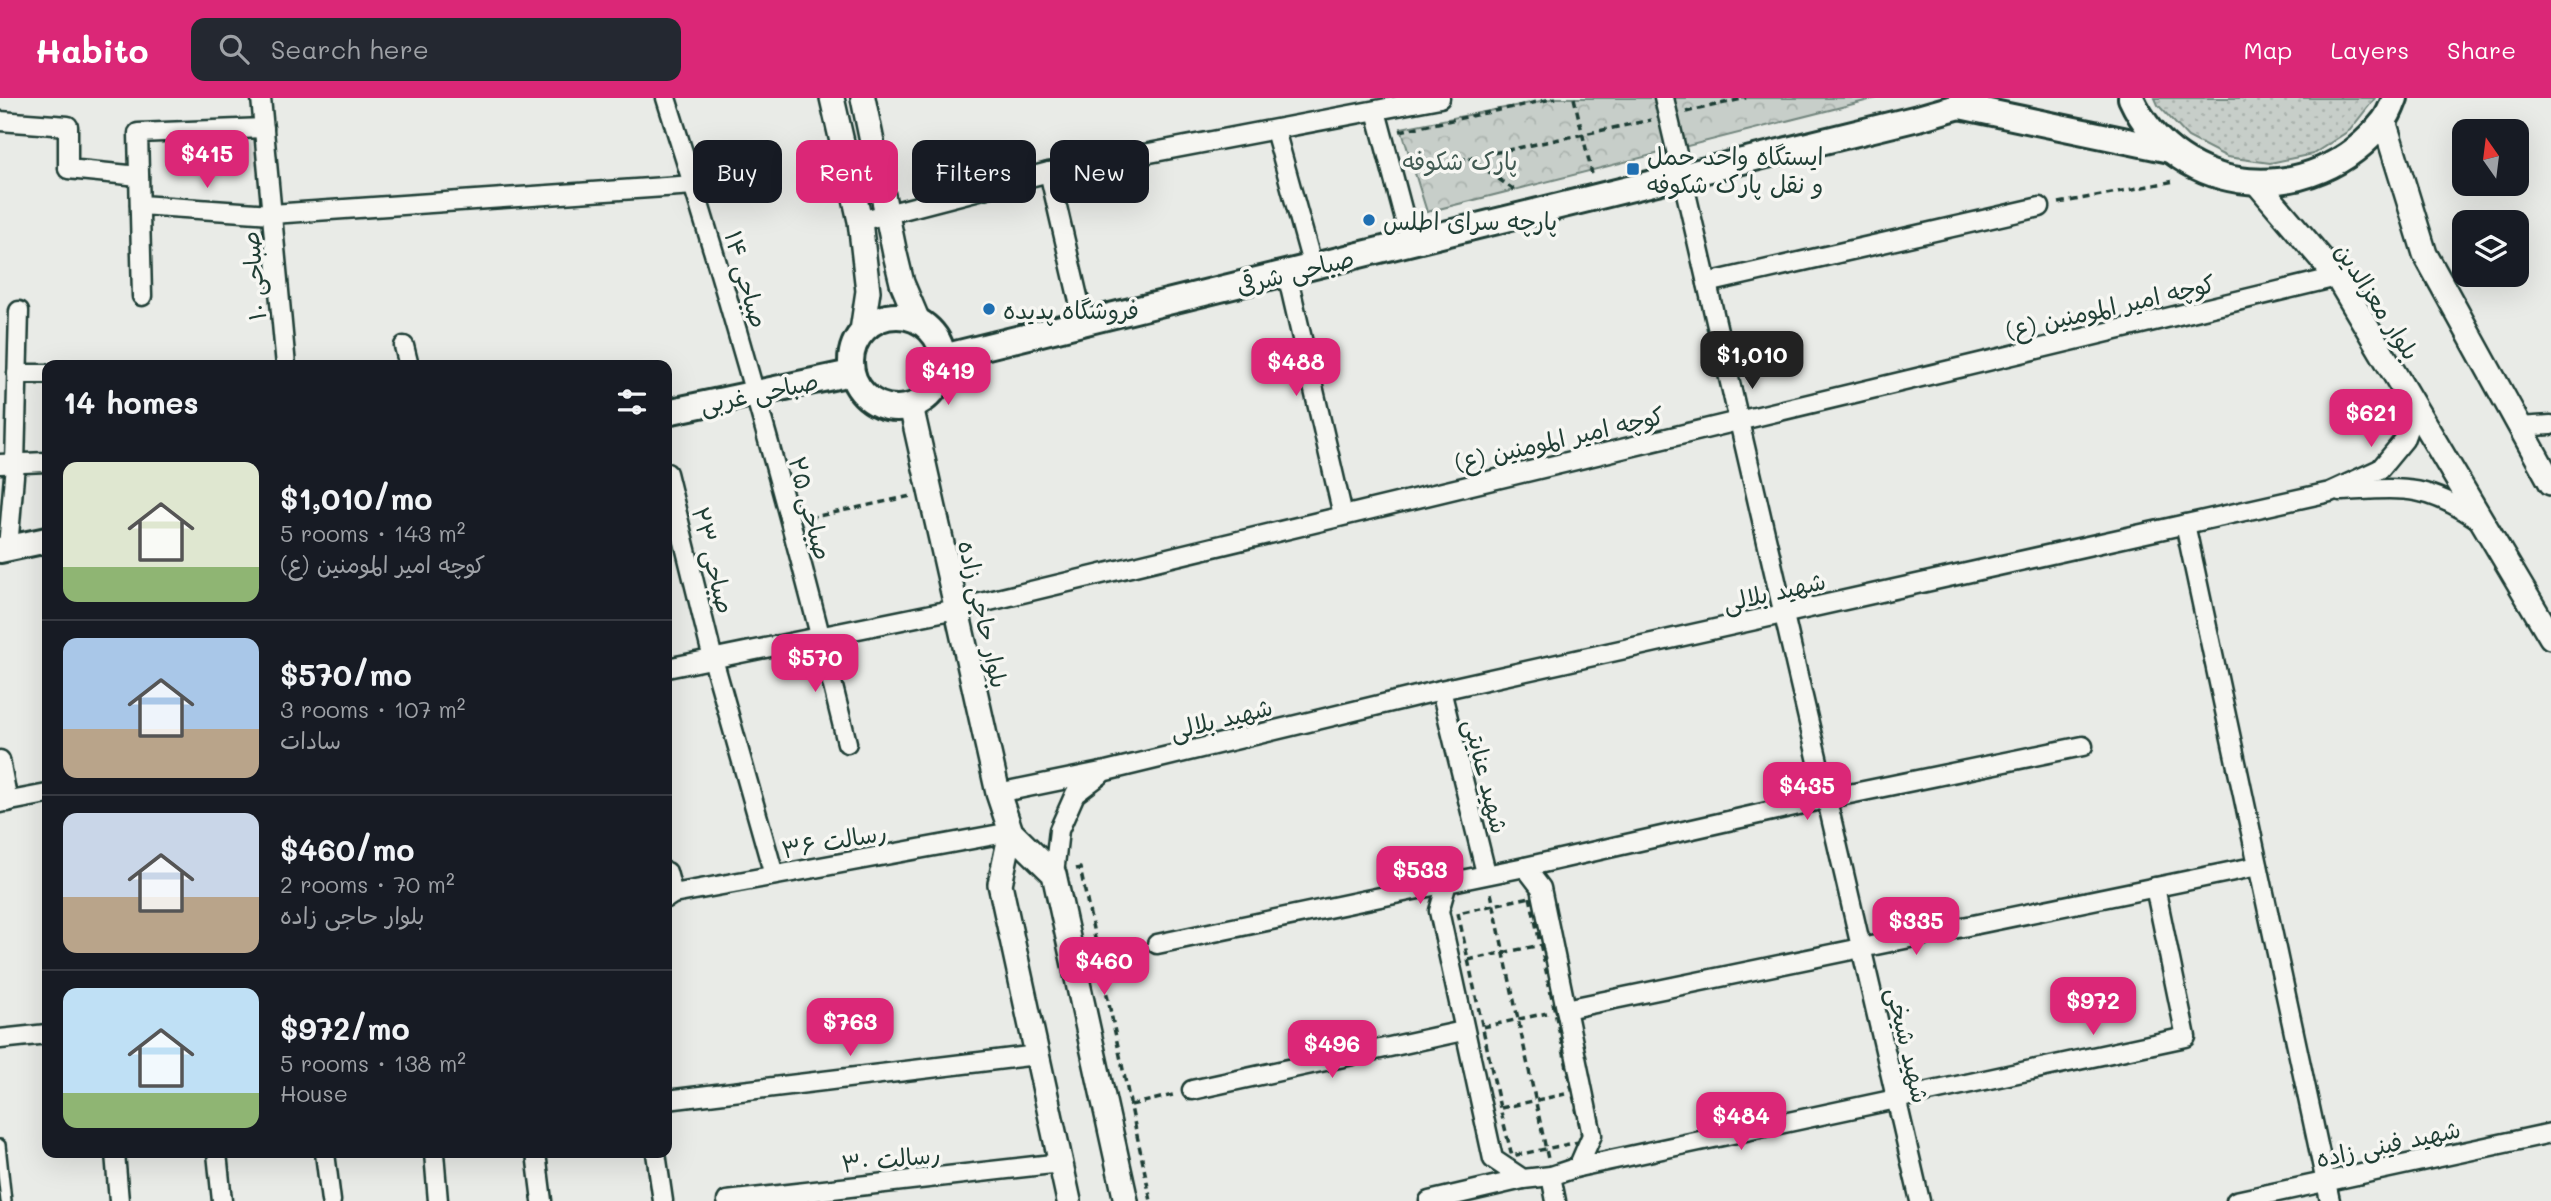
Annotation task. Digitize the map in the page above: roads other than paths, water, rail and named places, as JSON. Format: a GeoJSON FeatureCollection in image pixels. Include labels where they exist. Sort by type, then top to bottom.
{"type":"FeatureCollection","features":[{"type":"Feature","properties":{"kind":"main road"},"geometry":{"type":"LineString","coordinates":[[2131,98],[2139,116],[2170,150]]}},
{"type":"Feature","properties":{"kind":"main road"},"geometry":{"type":"LineString","coordinates":[[1964,101],[2170,150],[2211,174],[2257,183],[2305,177],[2350,156],[2384,121],[2395,98]]}},
{"type":"Feature","properties":{"kind":"main road","name":"صباحی شرقی"},"geometry":{"type":"LineString","coordinates":[[943,358],[1918,118],[1964,101]]}},
{"type":"Feature","properties":{"kind":"main road"},"geometry":{"type":"LineString","coordinates":[[888,316],[904,316],[918,321],[930,330],[939,343],[943,358],[942,373],[935,387],[925,399],[911,405],[896,408],[874,402],[858,387],[852,373],[850,358],[854,344],[862,331],[874,321],[888,316]]}},
{"type":"Feature","properties":{"kind":"main road","name":"صباحی غربی"},"geometry":{"type":"LineString","coordinates":[[672,411],[852,373]]}},
{"type":"Feature","properties":{"kind":"main road"},"geometry":{"type":"LineString","coordinates":[[4,549],[42,541]]}},
{"type":"Feature","properties":{"kind":"street","name":"صباحی ۱۰"},"geometry":{"type":"LineString","coordinates":[[261,98],[285,360]]}},
{"type":"Feature","properties":{"kind":"street","name":"صباحی ۱۴"},"geometry":{"type":"LineString","coordinates":[[666,98],[693,182]]}},
{"type":"Feature","properties":{"kind":"street"},"geometry":{"type":"LineString","coordinates":[[832,98],[860,221],[867,291],[862,331]]}},
{"type":"Feature","properties":{"kind":"street"},"geometry":{"type":"LineString","coordinates":[[863,98],[902,283],[918,321]]}},
{"type":"Feature","properties":{"kind":"street"},"geometry":{"type":"LineString","coordinates":[[860,221],[1049,172],[1376,111],[1412,101],[1440,98]]}},
{"type":"Feature","properties":{"kind":"street","name":"شهید شیخی"},"geometry":{"type":"LineString","coordinates":[[1664,98],[1920,1201]]}},
{"type":"Feature","properties":{"kind":"street"},"geometry":{"type":"LineString","coordinates":[[1376,111],[1410,243]]}},
{"type":"Feature","properties":{"kind":"street"},"geometry":{"type":"LineString","coordinates":[[0,121],[68,126],[68,169],[139,176]]}},
{"type":"Feature","properties":{"kind":"street"},"geometry":{"type":"LineString","coordinates":[[2384,121],[2425,254],[2551,483]]}},
{"type":"Feature","properties":{"kind":"street"},"geometry":{"type":"LineString","coordinates":[[142,296],[138,133],[264,128]]}},
{"type":"Feature","properties":{"kind":"street"},"geometry":{"type":"LineString","coordinates":[[1275,130],[1313,267]]}},
{"type":"Feature","properties":{"kind":"street"},"geometry":{"type":"LineString","coordinates":[[1049,172],[1084,323]]}},
{"type":"Feature","properties":{"kind":"street","name":"بلوار معزالدین"},"geometry":{"type":"LineString","coordinates":[[2257,183],[2337,277],[2551,637]]}},
{"type":"Feature","properties":{"kind":"street"},"geometry":{"type":"LineString","coordinates":[[139,205],[272,214],[693,185]]}},
{"type":"Feature","properties":{"kind":"street","name":"صباحی ۱۴"},"geometry":{"type":"LineString","coordinates":[[699,203],[755,393]]}},
{"type":"Feature","properties":{"kind":"street"},"geometry":{"type":"LineString","coordinates":[[1707,283],[2040,207]]}},
{"type":"Feature","properties":{"kind":"street"},"geometry":{"type":"LineString","coordinates":[[1287,274],[1343,514]]}},
{"type":"Feature","properties":{"kind":"street","name":"کوچه امیر المومنین (ع)"},"geometry":{"type":"LineString","coordinates":[[672,667],[956,609],[2337,277]]}},
{"type":"Feature","properties":{"kind":"street"},"geometry":{"type":"LineString","coordinates":[[4,549],[7,464],[17,374],[19,311]]}},
{"type":"Feature","properties":{"kind":"street"},"geometry":{"type":"LineString","coordinates":[[404,346],[408,360]]}},
{"type":"Feature","properties":{"kind":"street"},"geometry":{"type":"LineString","coordinates":[[17,374],[42,373]]}},
{"type":"Feature","properties":{"kind":"street","name":"صباحی ۲۵"},"geometry":{"type":"LineString","coordinates":[[755,393],[847,743]]}},
{"type":"Feature","properties":{"kind":"street","name":"بلوار حاجی زاده"},"geometry":{"type":"LineString","coordinates":[[911,405],[998,793],[1011,832],[1054,874]]}},
{"type":"Feature","properties":{"kind":"street","name":"شهید بلالی"},"geometry":{"type":"LineString","coordinates":[[998,793],[1106,771],[1441,690],[2330,492],[2380,469],[2404,440],[2416,407]]}},
{"type":"Feature","properties":{"kind":"street"},"geometry":{"type":"LineString","coordinates":[[2519,427],[2551,425]]}},
{"type":"Feature","properties":{"kind":"street"},"geometry":{"type":"LineString","coordinates":[[7,464],[42,461]]}},
{"type":"Feature","properties":{"kind":"street"},"geometry":{"type":"LineString","coordinates":[[2330,492],[2404,488],[2435,495],[2458,505],[2484,523]]}},
{"type":"Feature","properties":{"kind":"street","name":"صباحی ۲۳"},"geometry":{"type":"LineString","coordinates":[[672,493],[713,659],[774,875]]}},
{"type":"Feature","properties":{"kind":"street"},"geometry":{"type":"LineString","coordinates":[[2185,524],[2330,1201]]}},
{"type":"Feature","properties":{"kind":"street","name":"شهید عنایتی"},"geometry":{"type":"LineString","coordinates":[[1441,690],[1486,873]]}},
{"type":"Feature","properties":{"kind":"street"},"geometry":{"type":"LineString","coordinates":[[1157,944],[1486,873],[1525,867],[1825,799],[2083,746]]}},
{"type":"Feature","properties":{"kind":"street"},"geometry":{"type":"LineString","coordinates":[[0,760],[4,802],[42,795]]}},
{"type":"Feature","properties":{"kind":"street"},"geometry":{"type":"LineString","coordinates":[[1106,771],[1075,794],[1059,830],[1054,874],[1126,1201]]}},
{"type":"Feature","properties":{"kind":"street"},"geometry":{"type":"LineString","coordinates":[[1011,832],[1000,884],[1069,1201]]}},
{"type":"Feature","properties":{"kind":"street","name":"رسالت ۳۶"},"geometry":{"type":"LineString","coordinates":[[672,896],[1011,832]]}},
{"type":"Feature","properties":{"kind":"street"},"geometry":{"type":"LineString","coordinates":[[1560,1010],[2258,866]]}},
{"type":"Feature","properties":{"kind":"street"},"geometry":{"type":"LineString","coordinates":[[1525,867],[1541,888],[1545,944],[1577,1091],[1592,1135],[1578,1167]]}},
{"type":"Feature","properties":{"kind":"street"},"geometry":{"type":"LineString","coordinates":[[1447,883],[1439,911],[1459,962],[1463,1031],[1491,1110],[1493,1159],[1523,1179]]}},
{"type":"Feature","properties":{"kind":"street"},"geometry":{"type":"LineString","coordinates":[[1429,1201],[2186,1037],[2155,887]]}},
{"type":"Feature","properties":{"kind":"street"},"geometry":{"type":"LineString","coordinates":[[1192,1090],[1463,1031]]}},
{"type":"Feature","properties":{"kind":"street"},"geometry":{"type":"LineString","coordinates":[[0,1039],[42,1035]]}},
{"type":"Feature","properties":{"kind":"street"},"geometry":{"type":"LineString","coordinates":[[672,1099],[1037,1055]]}},
{"type":"Feature","properties":{"kind":"street","name":"شهید فینی زاده"},"geometry":{"type":"LineString","coordinates":[[2236,1201],[2551,1133]]}},
{"type":"Feature","properties":{"kind":"street"},"geometry":{"type":"LineString","coordinates":[[116,1158],[120,1201]]}},
{"type":"Feature","properties":{"kind":"street"},"geometry":{"type":"LineString","coordinates":[[218,1158],[222,1201]]}},
{"type":"Feature","properties":{"kind":"street"},"geometry":{"type":"LineString","coordinates":[[326,1158],[331,1201]]}},
{"type":"Feature","properties":{"kind":"street"},"geometry":{"type":"LineString","coordinates":[[434,1158],[438,1201]]}},
{"type":"Feature","properties":{"kind":"street"},"geometry":{"type":"LineString","coordinates":[[537,1158],[542,1201]]}},
{"type":"Feature","properties":{"kind":"street"},"geometry":{"type":"LineString","coordinates":[[657,1158],[663,1201]]}},
{"type":"Feature","properties":{"kind":"street","name":"رسالت ۳۰"},"geometry":{"type":"LineString","coordinates":[[727,1201],[1061,1163]]}},
{"type":"Feature","properties":{"kind":"street"},"geometry":{"type":"LineString","coordinates":[[1551,1175],[1556,1201]]}},
{"type":"Feature","properties":{"kind":"lane"},"geometry":{"type":"LineString","coordinates":[[0,1145],[6,1201]]}},
{"type":"Feature","properties":{"kind":"place","name":"ایستگاه واحد حمل و نقل پارک شکوفه"},"geometry":{"type":"Point","coordinates":[1633,169]}},
{"type":"Feature","properties":{"kind":"place","name":"پارچه سرای اطلس"},"geometry":{"type":"Point","coordinates":[1369,220]}},
{"type":"Feature","properties":{"kind":"place","name":"فروشگاه پدیده"},"geometry":{"type":"Point","coordinates":[989,309]}},
{"type":"Feature","properties":{"kind":"park label","name":"پارک شکوفه"},"geometry":{"type":"Point","coordinates":[1460,160]}}]}
